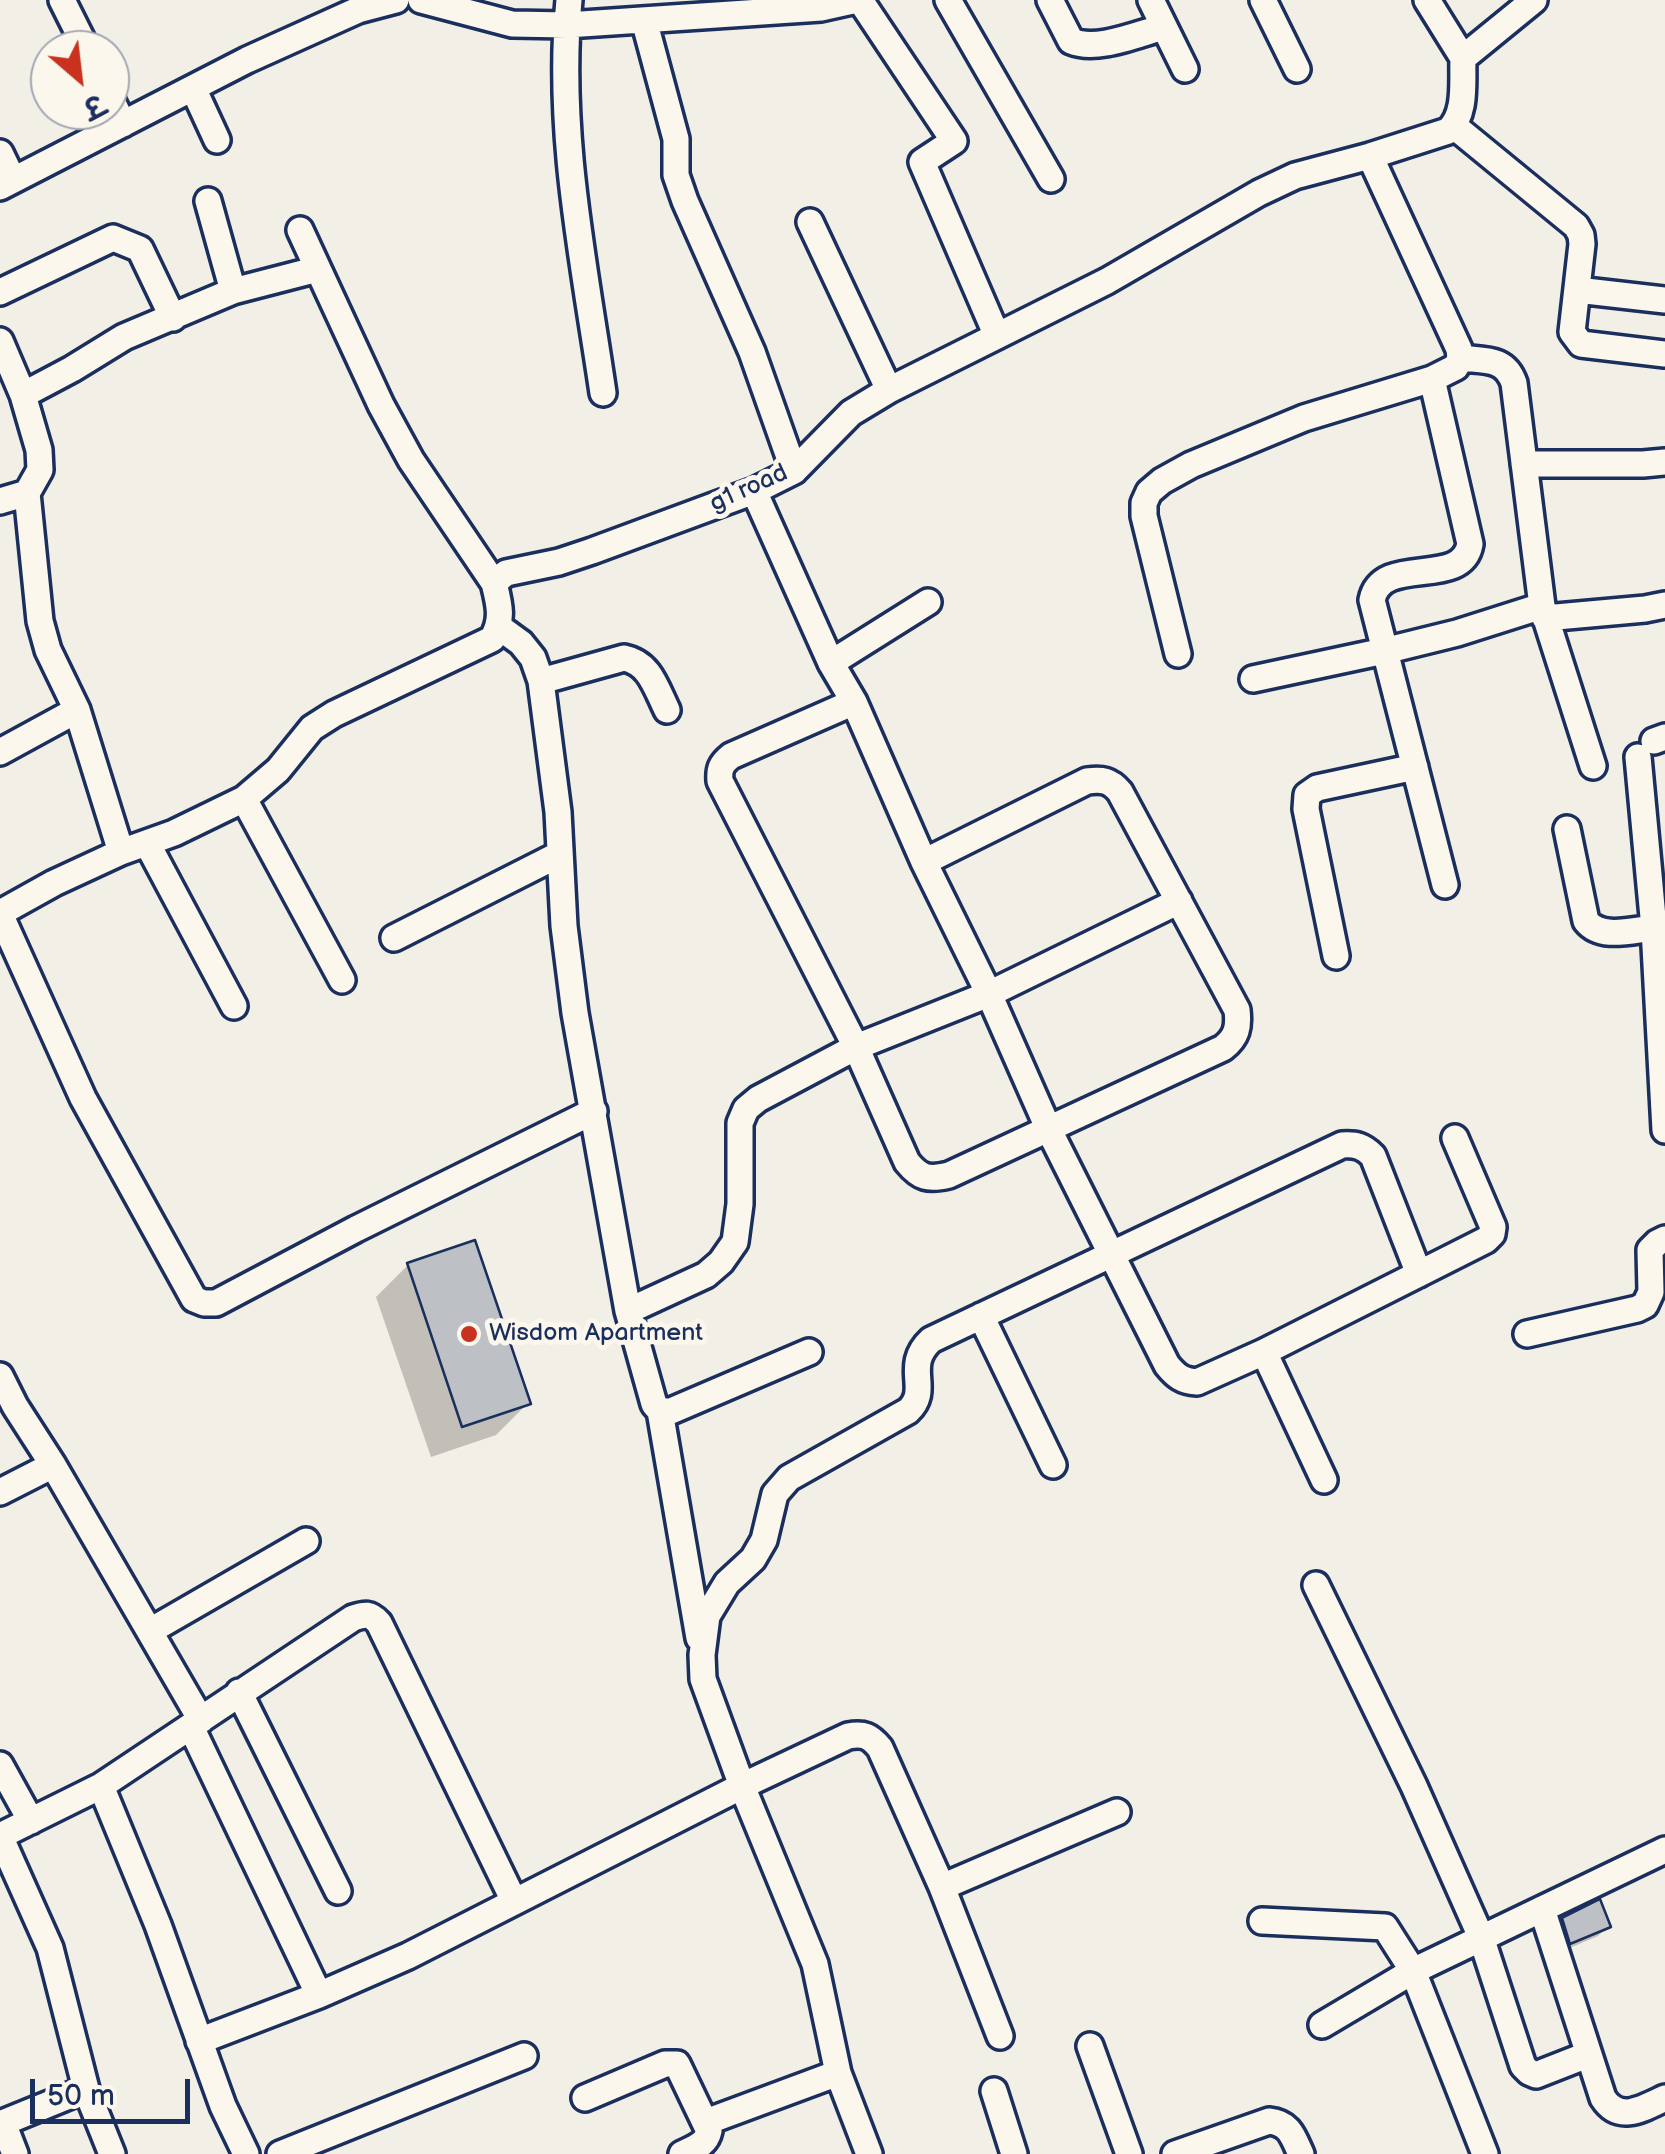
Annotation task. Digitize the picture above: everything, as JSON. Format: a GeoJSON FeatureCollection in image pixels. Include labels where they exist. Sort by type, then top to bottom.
{"type":"FeatureCollection","features":[{"type":"Feature","properties":{"kind":"street"},"geometry":{"type":"LineString","coordinates":[[62,0],[76,30]]}},
{"type":"Feature","properties":{"kind":"street"},"geometry":{"type":"LineString","coordinates":[[130,120],[324,12],[358,10],[396,0]]}},
{"type":"Feature","properties":{"kind":"street"},"geometry":{"type":"LineString","coordinates":[[421,0],[452,4],[512,24],[568,12],[644,20],[792,5],[821,8],[858,0],[954,141],[922,162],[998,336]]}},
{"type":"Feature","properties":{"kind":"street"},"geometry":{"type":"LineString","coordinates":[[948,0],[1052,179]]}},
{"type":"Feature","properties":{"kind":"street"},"geometry":{"type":"LineString","coordinates":[[1050,0],[1071,41],[1080,45],[1092,46],[1164,27]]}},
{"type":"Feature","properties":{"kind":"street"},"geometry":{"type":"LineString","coordinates":[[1150,0],[1185,68]]}},
{"type":"Feature","properties":{"kind":"street"},"geometry":{"type":"LineString","coordinates":[[1263,0],[1297,70]]}},
{"type":"Feature","properties":{"kind":"street"},"geometry":{"type":"LineString","coordinates":[[1427,0],[1463,58],[1461,108],[1454,126],[1576,226],[1581,236],[1572,332],[1581,344],[1665,354]]}},
{"type":"Feature","properties":{"kind":"street"},"geometry":{"type":"LineString","coordinates":[[1463,58],[1534,0]]}},
{"type":"Feature","properties":{"kind":"street"},"geometry":{"type":"LineString","coordinates":[[568,12],[570,171],[603,393]]}},
{"type":"Feature","properties":{"kind":"street"},"geometry":{"type":"LineString","coordinates":[[644,20],[676,140],[676,175],[752,352],[794,471]]}},
{"type":"Feature","properties":{"kind":"street"},"geometry":{"type":"LineString","coordinates":[[193,88],[218,140]]}},
{"type":"Feature","properties":{"kind":"street","name":"g1 road"},"geometry":{"type":"LineString","coordinates":[[494,583],[506,573],[559,562],[754,491],[794,471],[851,414],[889,390],[1107,281],[1277,184],[1441,134],[1454,126]]}},
{"type":"Feature","properties":{"kind":"street"},"geometry":{"type":"LineString","coordinates":[[0,153],[6,184],[111,130]]}},
{"type":"Feature","properties":{"kind":"street"},"geometry":{"type":"LineString","coordinates":[[1178,654],[1144,516],[1150,492],[1191,464],[1304,418],[1432,379],[1456,367],[1460,358],[1370,156]]}},
{"type":"Feature","properties":{"kind":"street"},"geometry":{"type":"LineString","coordinates":[[208,201],[233,291]]}},
{"type":"Feature","properties":{"kind":"street"},"geometry":{"type":"LineString","coordinates":[[810,222],[889,390]]}},
{"type":"Feature","properties":{"kind":"street"},"geometry":{"type":"LineString","coordinates":[[300,230],[411,460],[494,583],[499,627],[492,639],[312,728],[278,770],[244,799],[174,834],[121,852],[54,883],[0,913],[83,1098],[194,1299],[204,1304],[216,1303],[594,1111]]}},
{"type":"Feature","properties":{"kind":"street"},"geometry":{"type":"LineString","coordinates":[[0,292],[113,238],[140,249],[173,318]]}},
{"type":"Feature","properties":{"kind":"street"},"geometry":{"type":"LineString","coordinates":[[23,394],[124,337],[233,291],[318,269]]}},
{"type":"Feature","properties":{"kind":"street"},"geometry":{"type":"LineString","coordinates":[[1577,290],[1665,300]]}},
{"type":"Feature","properties":{"kind":"street"},"geometry":{"type":"LineString","coordinates":[[0,341],[23,394],[39,450],[40,470],[27,493],[40,621],[48,650],[76,710],[121,852]]}},
{"type":"Feature","properties":{"kind":"street"},"geometry":{"type":"LineString","coordinates":[[1460,358],[1504,365],[1514,383],[1543,612],[1594,766]]}},
{"type":"Feature","properties":{"kind":"street"},"geometry":{"type":"LineString","coordinates":[[1432,379],[1470,544],[1468,553],[1459,564],[1392,577],[1375,588],[1372,600],[1445,885]]}},
{"type":"Feature","properties":{"kind":"street"},"geometry":{"type":"LineString","coordinates":[[1524,464],[1665,462]]}},
{"type":"Feature","properties":{"kind":"street"},"geometry":{"type":"LineString","coordinates":[[754,491],[1050,1130],[1175,1375],[1197,1382],[1486,1240],[1493,1228],[1455,1138]]}},
{"type":"Feature","properties":{"kind":"street"},"geometry":{"type":"LineString","coordinates":[[0,502],[27,493]]}},
{"type":"Feature","properties":{"kind":"street"},"geometry":{"type":"LineString","coordinates":[[831,663],[928,602]]}},
{"type":"Feature","properties":{"kind":"street"},"geometry":{"type":"LineString","coordinates":[[1253,679],[1543,612],[1644,610],[1665,604]]}},
{"type":"Feature","properties":{"kind":"street"},"geometry":{"type":"LineString","coordinates":[[499,627],[533,658],[541,681],[558,812],[564,926],[575,1013],[628,1311],[654,1404],[660,1411],[703,1679],[815,1964],[838,2073],[870,2154]]}},
{"type":"Feature","properties":{"kind":"street"},"geometry":{"type":"LineString","coordinates":[[541,681],[624,658],[635,660],[646,669],[667,710]]}},
{"type":"Feature","properties":{"kind":"street"},"geometry":{"type":"LineString","coordinates":[[854,702],[731,756],[722,763],[720,781],[856,1047],[907,1162],[918,1176],[930,1180],[949,1176],[1233,1040],[1239,1024],[1237,1010],[1113,784],[1102,778],[1087,781],[924,862]]}},
{"type":"Feature","properties":{"kind":"street"},"geometry":{"type":"LineString","coordinates":[[0,752],[76,710]]}},
{"type":"Feature","properties":{"kind":"street"},"geometry":{"type":"LineString","coordinates":[[1653,745],[1654,928],[1665,1130]]}},
{"type":"Feature","properties":{"kind":"street"},"geometry":{"type":"LineString","coordinates":[[1336,956],[1306,810],[1307,795],[1317,788],[1415,767]]}},
{"type":"Feature","properties":{"kind":"street"},"geometry":{"type":"LineString","coordinates":[[244,799],[342,980]]}},
{"type":"Feature","properties":{"kind":"street"},"geometry":{"type":"LineString","coordinates":[[1567,830],[1586,922],[1601,932],[1654,928]]}},
{"type":"Feature","properties":{"kind":"street"},"geometry":{"type":"LineString","coordinates":[[147,843],[234,1006]]}},
{"type":"Feature","properties":{"kind":"street"},"geometry":{"type":"LineString","coordinates":[[394,938],[560,854]]}},
{"type":"Feature","properties":{"kind":"street"},"geometry":{"type":"LineString","coordinates":[[628,1311],[706,1275],[735,1242],[740,1204],[740,1123],[746,1109],[758,1099],[856,1047],[989,994],[1179,901]]}},
{"type":"Feature","properties":{"kind":"street"},"geometry":{"type":"LineString","coordinates":[[702,1655],[707,1616],[726,1583],[753,1559],[764,1540],[774,1494],[789,1478],[917,1403],[916,1364],[921,1349],[931,1340],[1342,1146],[1355,1144],[1373,1156],[1419,1274]]}},
{"type":"Feature","properties":{"kind":"street"},"geometry":{"type":"LineString","coordinates":[[1528,1334],[1645,1305],[1651,1292],[1650,1250],[1665,1239]]}},
{"type":"Feature","properties":{"kind":"street"},"geometry":{"type":"LineString","coordinates":[[981,1316],[1052,1465]]}},
{"type":"Feature","properties":{"kind":"street"},"geometry":{"type":"LineString","coordinates":[[660,1411],[671,1411],[809,1352]]}},
{"type":"Feature","properties":{"kind":"street"},"geometry":{"type":"LineString","coordinates":[[1264,1352],[1324,1480]]}},
{"type":"Feature","properties":{"kind":"street"},"geometry":{"type":"LineString","coordinates":[[0,1376],[150,1631],[319,1995]]}},
{"type":"Feature","properties":{"kind":"street"},"geometry":{"type":"LineString","coordinates":[[0,1492],[52,1465]]}},
{"type":"Feature","properties":{"kind":"street"},"geometry":{"type":"LineString","coordinates":[[150,1631],[306,1541]]}},
{"type":"Feature","properties":{"kind":"street"},"geometry":{"type":"LineString","coordinates":[[1316,1586],[1414,1786],[1481,1937],[1524,2066],[1536,2075],[1588,2055]]}},
{"type":"Feature","properties":{"kind":"street"},"geometry":{"type":"LineString","coordinates":[[112,2154],[86,2089],[50,1948],[0,1836],[101,1786],[239,1692],[365,1614],[380,1623],[514,1901]]}},
{"type":"Feature","properties":{"kind":"street"},"geometry":{"type":"LineString","coordinates":[[239,1692],[338,1891]]}},
{"type":"Feature","properties":{"kind":"street"},"geometry":{"type":"LineString","coordinates":[[199,2040],[408,1956],[742,1786],[848,1736],[863,1734],[880,1748],[942,1886],[1000,2036]]}},
{"type":"Feature","properties":{"kind":"street"},"geometry":{"type":"LineString","coordinates":[[0,1765],[31,1821]]}},
{"type":"Feature","properties":{"kind":"street"},"geometry":{"type":"LineString","coordinates":[[101,1786],[158,1925],[223,2106],[246,2154]]}},
{"type":"Feature","properties":{"kind":"street"},"geometry":{"type":"LineString","coordinates":[[942,1886],[1117,1812]]}},
{"type":"Feature","properties":{"kind":"street"},"geometry":{"type":"LineString","coordinates":[[1322,2024],[1412,1972],[1665,1850]]}},
{"type":"Feature","properties":{"kind":"street"},"geometry":{"type":"LineString","coordinates":[[1542,1909],[1602,2098],[1617,2113],[1662,2108]]}},
{"type":"Feature","properties":{"kind":"street"},"geometry":{"type":"LineString","coordinates":[[1262,1922],[1385,1926],[1412,1972],[1484,2154]]}},
{"type":"Feature","properties":{"kind":"street"},"geometry":{"type":"LineString","coordinates":[[1090,2046],[1128,2154]]}},
{"type":"Feature","properties":{"kind":"street"},"geometry":{"type":"LineString","coordinates":[[280,2154],[524,2056]]}},
{"type":"Feature","properties":{"kind":"street"},"geometry":{"type":"LineString","coordinates":[[585,2098],[673,2063],[681,2069],[710,2131],[708,2139],[682,2154]]}},
{"type":"Feature","properties":{"kind":"street"},"geometry":{"type":"LineString","coordinates":[[706,2122],[838,2073]]}},
{"type":"Feature","properties":{"kind":"street"},"geometry":{"type":"LineString","coordinates":[[14,2154],[1,2124],[86,2089]]}},
{"type":"Feature","properties":{"kind":"street"},"geometry":{"type":"LineString","coordinates":[[994,2090],[1014,2154]]}},
{"type":"Feature","properties":{"kind":"street"},"geometry":{"type":"LineString","coordinates":[[1175,2154],[1269,2122],[1280,2122],[1288,2127],[1301,2154]]}},
{"type":"Feature","properties":{"kind":"building","name":"Wisdom Apartment"},"geometry":{"type":"Polygon","coordinates":[[[475,1240],[531,1404],[462,1427],[407,1263],[475,1240]]]}},
{"type":"Feature","properties":{"kind":"building"},"geometry":{"type":"Polygon","coordinates":[[[1600,1899],[1611,1927],[1570,1944],[1562,1918],[1600,1899]]]}},
{"type":"Feature","properties":{"kind":"place","name":"Wisdom Apartment"},"geometry":{"type":"Point","coordinates":[469,1334]}}]}
